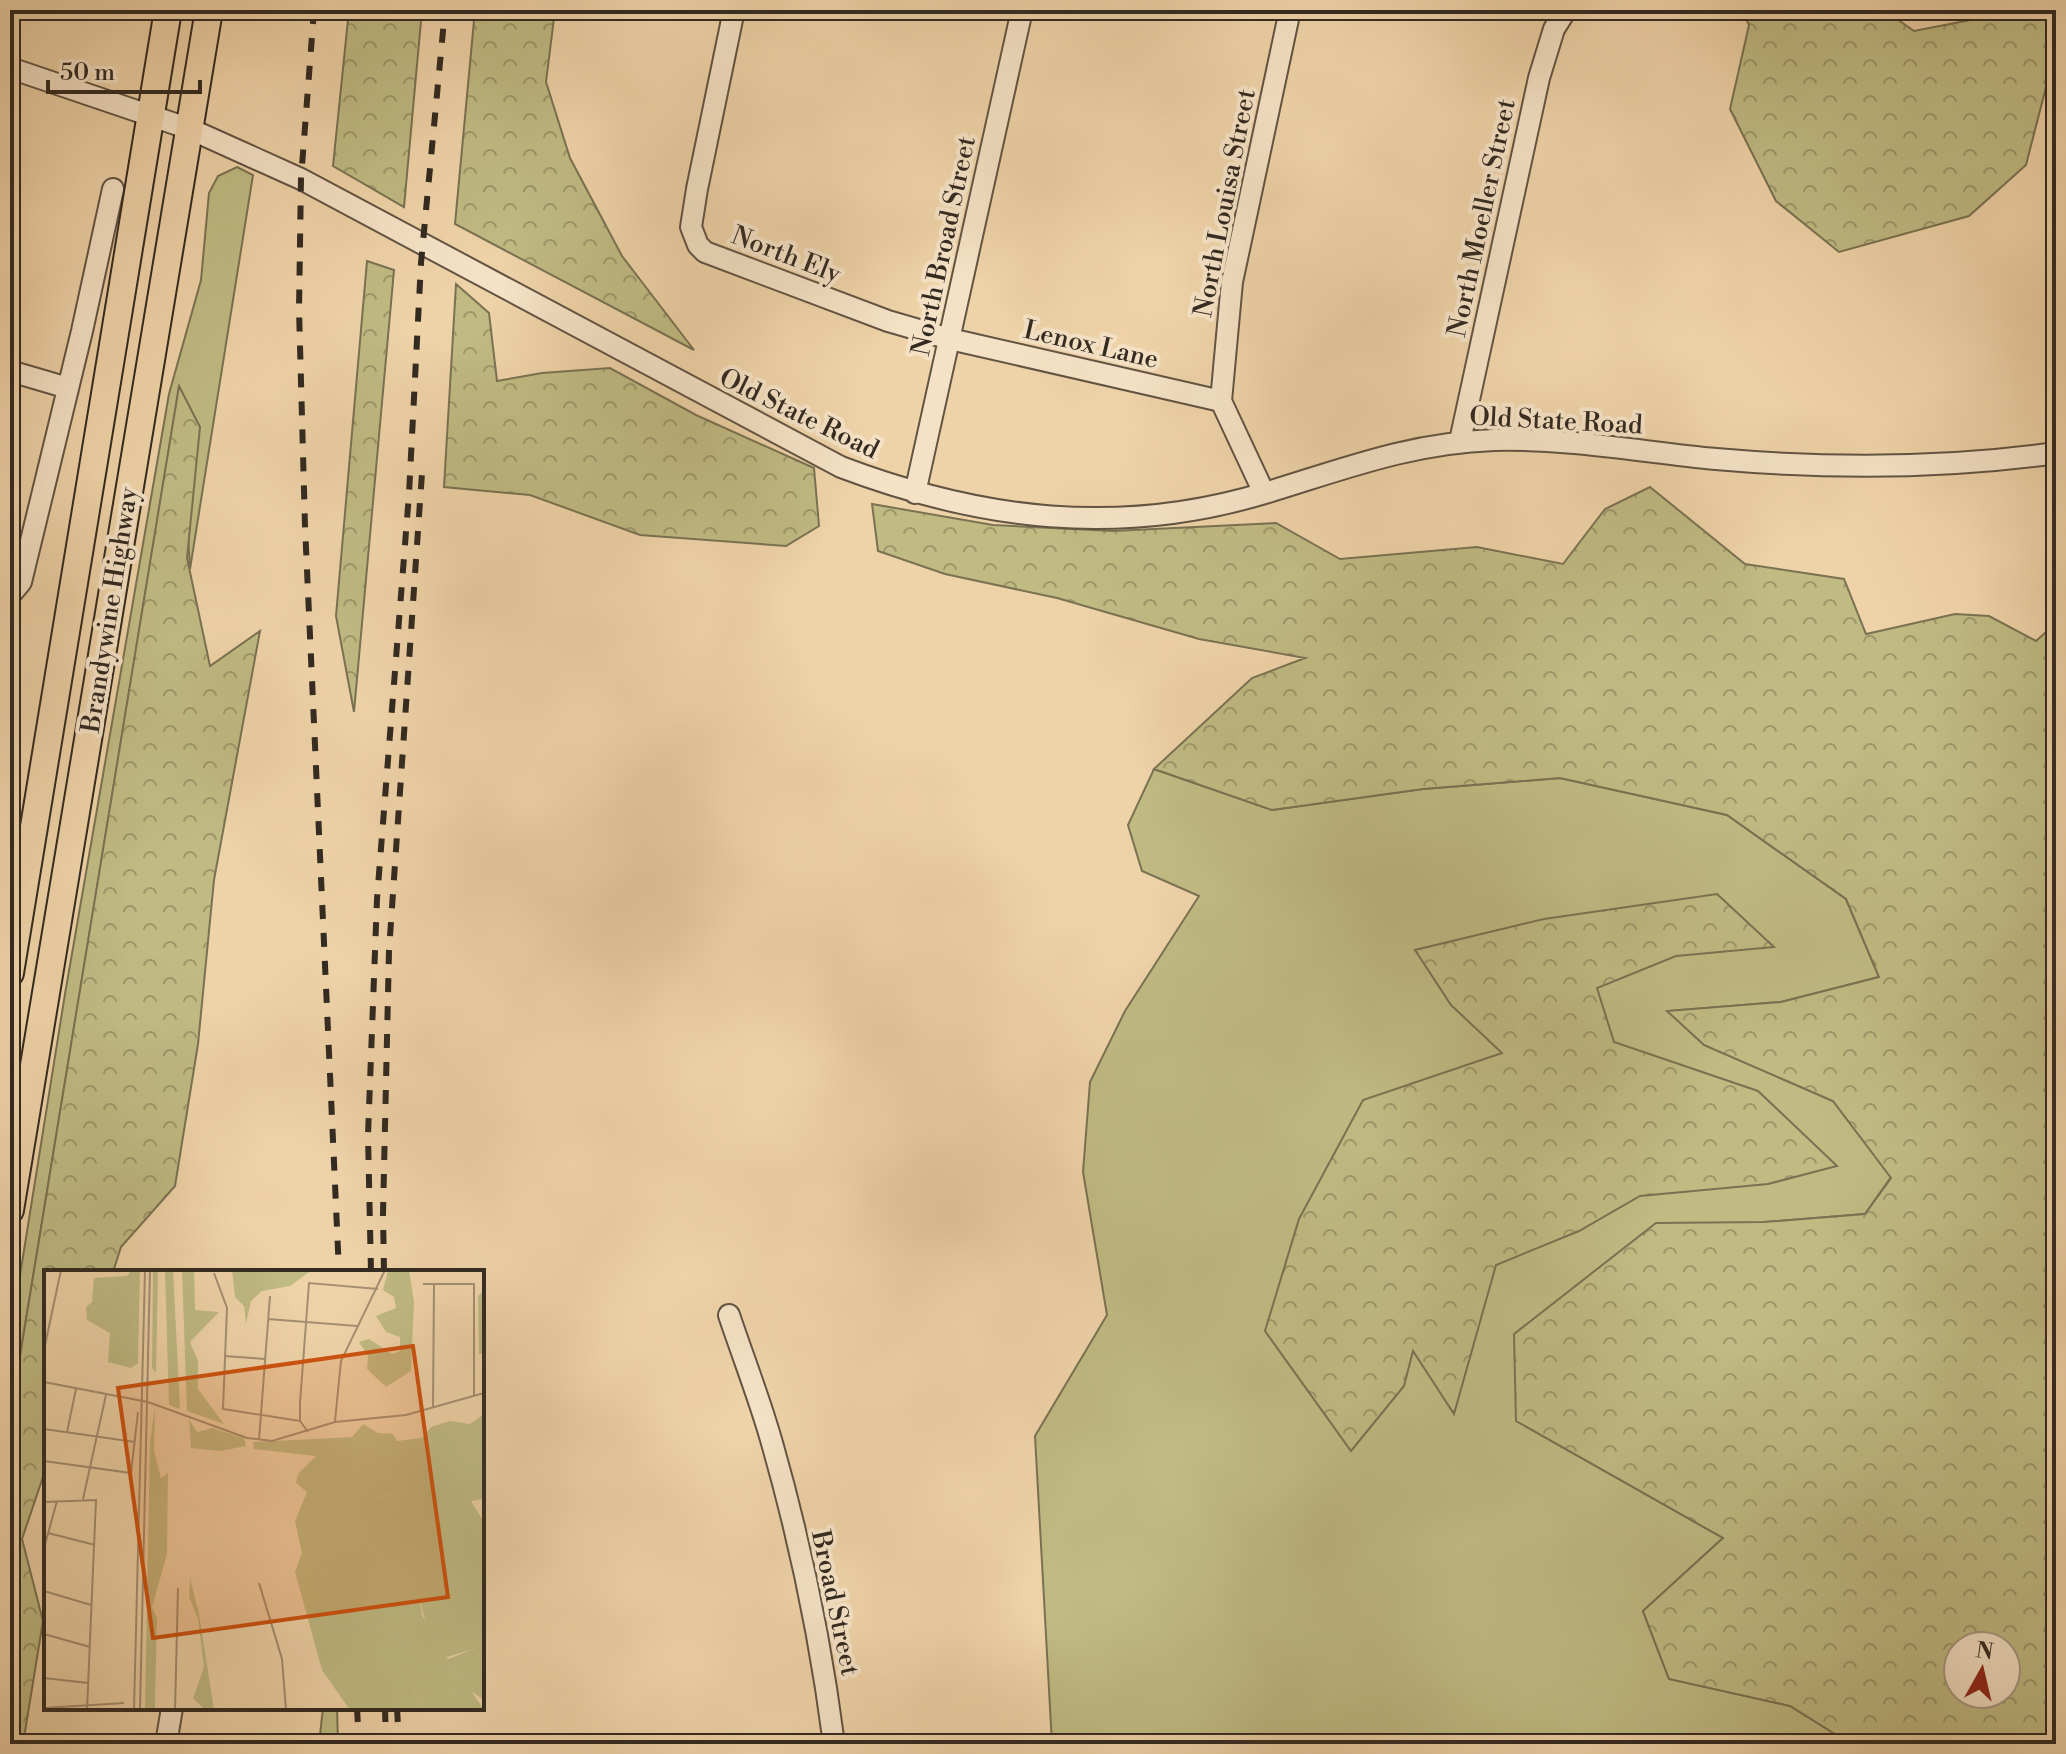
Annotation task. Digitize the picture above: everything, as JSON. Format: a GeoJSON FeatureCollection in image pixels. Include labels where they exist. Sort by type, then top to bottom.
{"type":"FeatureCollection","features":[{"type":"Feature","properties":{"kind":"main road","name":"Brandywine Highway"},"geometry":{"type":"LineString","coordinates":[[10,973],[168,10]]}},
{"type":"Feature","properties":{"kind":"main road","name":"Brandywine Highway"},"geometry":{"type":"LineString","coordinates":[[10,1210],[209,10]]}},
{"type":"Feature","properties":{"kind":"street","name":"North Ely"},"geometry":{"type":"LineString","coordinates":[[734,10],[691,227],[698,245],[705,252],[752,271],[888,321],[950,339]]}},
{"type":"Feature","properties":{"kind":"street","name":"North Broad Street"},"geometry":{"type":"LineString","coordinates":[[915,493],[1022,10]]}},
{"type":"Feature","properties":{"kind":"street","name":"North Louisa Street"},"geometry":{"type":"LineString","coordinates":[[1221,401],[1232,282],[1290,10]]}},
{"type":"Feature","properties":{"kind":"street","name":"North Moeller Street"},"geometry":{"type":"LineString","coordinates":[[1460,441],[1539,78],[1554,29],[1566,10]]}},
{"type":"Feature","properties":{"kind":"street","name":"Old State Road"},"geometry":{"type":"LineString","coordinates":[[10,68],[190,129],[301,179],[841,467],[955,504],[1070,520],[1170,514],[1264,493],[1401,451],[1460,441],[1565,442],[1712,458],[1849,467],[1948,464],[2056,453]]}},
{"type":"Feature","properties":{"kind":"street"},"geometry":{"type":"LineString","coordinates":[[10,595],[21,582],[113,189]]}},
{"type":"Feature","properties":{"kind":"street","name":"Lenox Lane"},"geometry":{"type":"LineString","coordinates":[[950,339],[1221,401]]}},
{"type":"Feature","properties":{"kind":"street"},"geometry":{"type":"LineString","coordinates":[[10,371],[68,388]]}},
{"type":"Feature","properties":{"kind":"street"},"geometry":{"type":"LineString","coordinates":[[1221,401],[1264,493]]}},
{"type":"Feature","properties":{"kind":"street","name":"Broad Street"},"geometry":{"type":"LineString","coordinates":[[729,1315],[772,1441],[820,1647],[834,1744]]}},
{"type":"Feature","properties":{"kind":"street"},"geometry":{"type":"LineString","coordinates":[[166,1744],[172,1710]]}},
{"type":"Feature","properties":{"kind":"green space"},"geometry":{"type":"Polygon","coordinates":[[[349,10],[422,10],[404,207],[333,166],[349,10]]]}},
{"type":"Feature","properties":{"kind":"green space"},"geometry":{"type":"Polygon","coordinates":[[[475,10],[555,10],[546,82],[570,158],[622,256],[694,350],[455,224],[475,10]]]}},
{"type":"Feature","properties":{"kind":"green space"},"geometry":{"type":"Polygon","coordinates":[[[1742,10],[1884,10],[1914,31],[1970,20],[1974,10],[2056,10],[2046,87],[2026,165],[1969,216],[1839,252],[1776,201],[1730,109],[1749,25],[1742,10]]]}},
{"type":"Feature","properties":{"kind":"green space"},"geometry":{"type":"Polygon","coordinates":[[[237,167],[253,175],[190,569],[179,388],[10,1417],[10,1338],[65,994],[169,394],[201,280],[209,193],[218,176],[237,167]]]}},
{"type":"Feature","properties":{"kind":"green space"},"geometry":{"type":"Polygon","coordinates":[[[367,261],[394,270],[354,712],[336,616],[367,261]]]}},
{"type":"Feature","properties":{"kind":"green space"},"geometry":{"type":"Polygon","coordinates":[[[456,284],[489,313],[497,381],[542,373],[610,368],[696,415],[814,468],[819,526],[786,546],[640,535],[530,495],[444,487],[456,284]]]}},
{"type":"Feature","properties":{"kind":"green space"},"geometry":{"type":"Polygon","coordinates":[[[179,386],[200,427],[187,558],[210,666],[260,631],[214,880],[198,1044],[175,1186],[121,1247],[114,1270],[44,1270],[44,1474],[22,1539],[43,1621],[23,1744],[10,1744],[10,1417],[179,386]]]}},
{"type":"Feature","properties":{"kind":"green space"},"geometry":{"type":"Polygon","coordinates":[[[1650,487],[1745,564],[1844,579],[1866,634],[1955,614],[1989,616],[2036,641],[2056,623],[2056,1744],[1851,1744],[1790,1706],[1669,1679],[1643,1611],[1723,1538],[1516,1421],[1514,1334],[1656,1223],[1764,1222],[1865,1214],[1891,1178],[1833,1101],[1704,1045],[1667,1011],[1781,1002],[1879,977],[1846,899],[1727,815],[1560,778],[1423,789],[1272,810],[1154,769],[1252,678],[1305,658],[1199,639],[1057,598],[945,574],[878,551],[872,504],[993,525],[1113,531],[1276,523],[1340,559],[1477,547],[1563,564],[1605,509],[1650,487]]]}},
{"type":"Feature","properties":{"kind":"green space"},"geometry":{"type":"Polygon","coordinates":[[[1154,769],[1272,810],[1423,789],[1560,778],[1727,815],[1846,899],[1879,977],[1781,1002],[1668,1011],[1704,1045],[1833,1101],[1891,1177],[1865,1214],[1764,1222],[1517,1421],[1723,1538],[1643,1611],[1669,1679],[1790,1706],[1851,1744],[1052,1744],[1035,1436],[1107,1315],[1083,1172],[1090,1082],[1125,1011],[1199,896],[1142,871],[1128,825],[1154,769]]]}},
{"type":"Feature","properties":{"kind":"green space"},"geometry":{"type":"Polygon","coordinates":[[[1717,894],[1774,947],[1676,956],[1597,988],[1614,1042],[1758,1091],[1837,1166],[1768,1184],[1640,1196],[1579,1231],[1496,1265],[1454,1414],[1413,1351],[1404,1386],[1351,1451],[1265,1331],[1299,1219],[1363,1100],[1502,1053],[1451,1005],[1415,950],[1544,919],[1717,894]]]}},
{"type":"Feature","properties":{"kind":"green space"},"geometry":{"type":"Polygon","coordinates":[[[323,1710],[337,1710],[338,1744],[319,1744],[323,1710]]]}},
{"type":"Feature","properties":{"kind":"railway"},"geometry":{"type":"LineString","coordinates":[[314,10],[301,179],[299,309],[305,526],[339,1270]]}},
{"type":"Feature","properties":{"kind":"railway"},"geometry":{"type":"LineString","coordinates":[[371,1270],[368,1135],[377,899],[409,494],[421,263],[445,10]]}},
{"type":"Feature","properties":{"kind":"railway"},"geometry":{"type":"LineString","coordinates":[[384,1270],[389,951],[422,473]]}},
{"type":"Feature","properties":{"kind":"railway"},"geometry":{"type":"LineString","coordinates":[[357,1710],[359,1744]]}},
{"type":"Feature","properties":{"kind":"railway"},"geometry":{"type":"LineString","coordinates":[[385,1710],[386,1744]]}},
{"type":"Feature","properties":{"kind":"railway"},"geometry":{"type":"LineString","coordinates":[[397,1710],[399,1744]]}}]}
